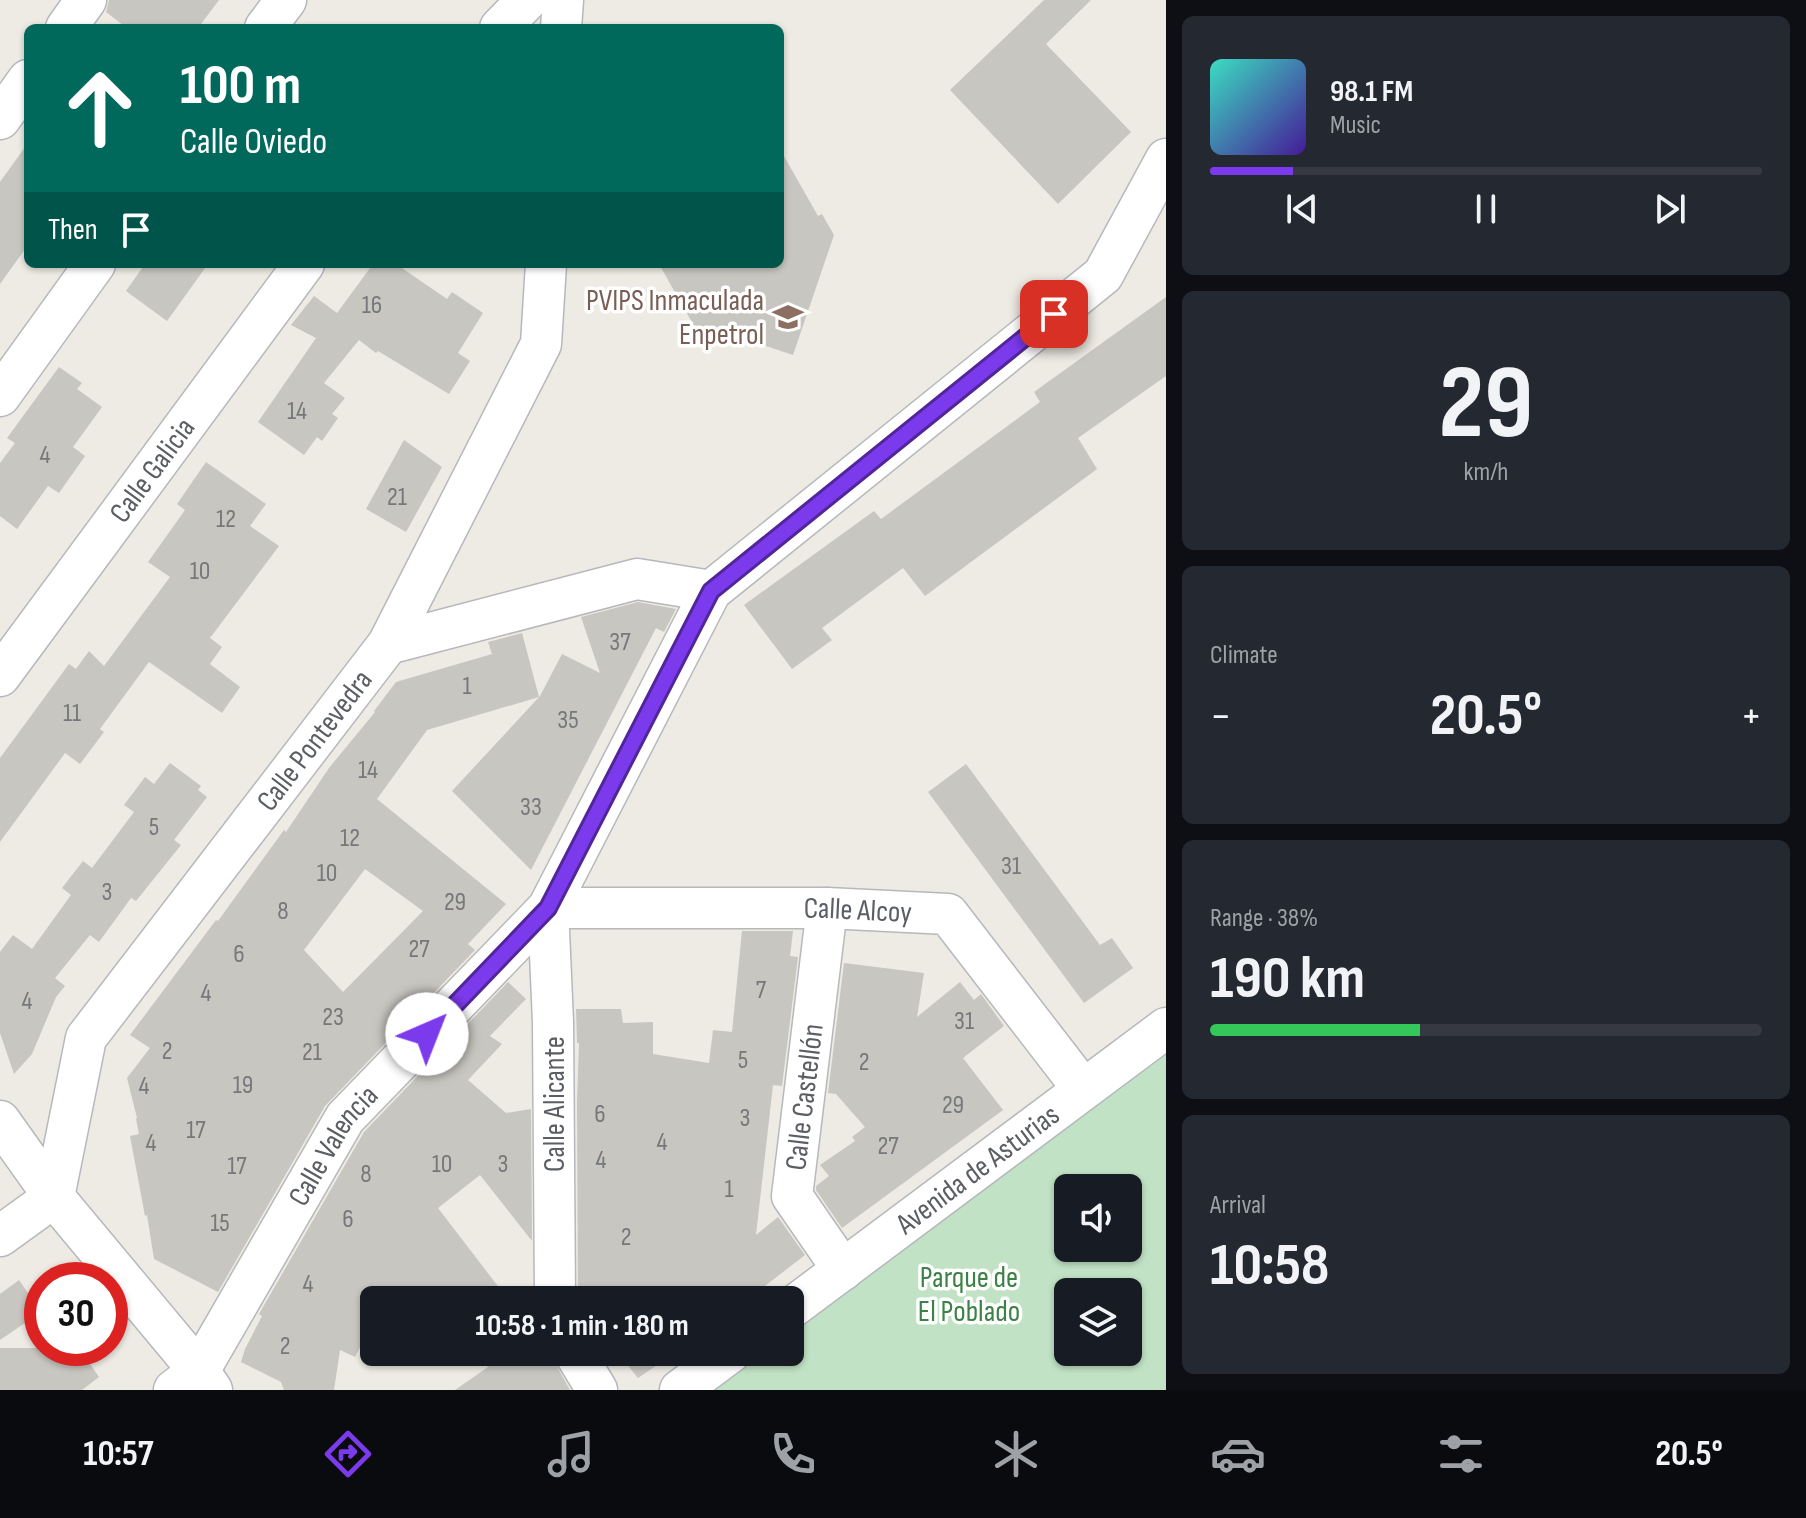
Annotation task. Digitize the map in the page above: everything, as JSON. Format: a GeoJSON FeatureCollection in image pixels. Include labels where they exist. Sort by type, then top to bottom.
{"type":"FeatureCollection","features":[{"type":"Feature","properties":{"kind":"street"},"geometry":{"type":"LineString","coordinates":[[69,24],[86,0]]}},
{"type":"Feature","properties":{"kind":"street"},"geometry":{"type":"LineString","coordinates":[[268,24],[286,0]]}},
{"type":"Feature","properties":{"kind":"street"},"geometry":{"type":"LineString","coordinates":[[504,24],[527,0]]}},
{"type":"Feature","properties":{"kind":"street"},"geometry":{"type":"LineString","coordinates":[[561,24],[563,0]]}},
{"type":"Feature","properties":{"kind":"street"},"geometry":{"type":"LineString","coordinates":[[0,119],[24,86]]}},
{"type":"Feature","properties":{"kind":"street"},"geometry":{"type":"LineString","coordinates":[[388,644],[637,579],[711,591],[1103,275],[1166,159]]}},
{"type":"Feature","properties":{"kind":"street"},"geometry":{"type":"LineString","coordinates":[[0,396],[92,268]]}},
{"type":"Feature","properties":{"kind":"street","name":"Calle Galicia"},"geometry":{"type":"LineString","coordinates":[[0,676],[301,268]]}},
{"type":"Feature","properties":{"kind":"street","name":"Calle Pontevedra"},"geometry":{"type":"LineString","coordinates":[[54,1197],[86,1038],[388,644],[541,344],[546,268]]}},
{"type":"Feature","properties":{"kind":"street","name":"Calle Valencia"},"geometry":{"type":"LineString","coordinates":[[195,1384],[345,1118],[548,908],[711,591]]}},
{"type":"Feature","properties":{"kind":"street","name":"Calle Alcoy"},"geometry":{"type":"LineString","coordinates":[[548,908],[827,908],[948,914],[1083,1089]]}},
{"type":"Feature","properties":{"kind":"street","name":"Calle Alicante"},"geometry":{"type":"LineString","coordinates":[[548,908],[553,1022],[555,1286]]}},
{"type":"Feature","properties":{"kind":"street","name":"Calle Castellón"},"geometry":{"type":"LineString","coordinates":[[827,908],[792,1196],[843,1270]]}},
{"type":"Feature","properties":{"kind":"street","name":"Avenida de Asturias"},"geometry":{"type":"LineString","coordinates":[[804,1299],[1166,1028]]}},
{"type":"Feature","properties":{"kind":"street"},"geometry":{"type":"LineString","coordinates":[[0,1121],[195,1384]]}},
{"type":"Feature","properties":{"kind":"street"},"geometry":{"type":"LineString","coordinates":[[0,1236],[54,1197]]}},
{"type":"Feature","properties":{"kind":"street"},"geometry":{"type":"LineString","coordinates":[[582,1366],[597,1390]]}},
{"type":"Feature","properties":{"kind":"street"},"geometry":{"type":"LineString","coordinates":[[680,1390],[712,1366]]}},
{"type":"Feature","properties":{"kind":"green space","name":"Parque de El Poblado"},"geometry":{"type":"Polygon","coordinates":[[[1166,1028],[1166,1390],[678,1390],[710,1366],[804,1366],[804,1297],[1166,1028]]]}},
{"type":"Feature","properties":{"kind":"building"},"geometry":{"type":"Polygon","coordinates":[[[109,0],[219,0],[201,24],[122,24],[106,12],[109,0]]]}},
{"type":"Feature","properties":{"kind":"building"},"geometry":{"type":"Polygon","coordinates":[[[1044,0],[1091,0],[1046,44],[1131,132],[1058,204],[950,90],[1044,0]]]}},
{"type":"Feature","properties":{"kind":"building"},"geometry":{"type":"Polygon","coordinates":[[[24,149],[24,251],[0,284],[0,182],[24,149]]]}},
{"type":"Feature","properties":{"kind":"building"},"geometry":{"type":"Polygon","coordinates":[[[784,156],[818,216],[822,214],[834,235],[793,355],[738,337],[735,345],[698,333],[661,268],[784,268],[784,156]]]}},
{"type":"Feature","properties":{"kind":"building"},"geometry":{"type":"Polygon","coordinates":[[[142,268],[205,268],[167,321],[126,291],[142,268]]]}},
{"type":"Feature","properties":{"kind":"building"},"geometry":{"type":"Polygon","coordinates":[[[370,268],[402,268],[447,299],[452,292],[483,313],[458,353],[470,361],[449,394],[378,351],[376,353],[359,340],[324,383],[345,398],[332,414],[338,418],[322,441],[317,437],[304,455],[258,422],[316,338],[291,325],[314,296],[337,313],[370,268]]]}},
{"type":"Feature","properties":{"kind":"building"},"geometry":{"type":"Polygon","coordinates":[[[1166,297],[1166,376],[1078,438],[1097,469],[925,596],[903,568],[822,628],[832,640],[792,669],[744,605],[874,511],[881,519],[1040,402],[1034,392],[1166,297]]]}},
{"type":"Feature","properties":{"kind":"building"},"geometry":{"type":"Polygon","coordinates":[[[59,367],[82,383],[77,389],[102,407],[73,447],[85,456],[59,493],[48,486],[17,529],[0,516],[0,463],[15,443],[7,438],[59,367]]]}},
{"type":"Feature","properties":{"kind":"building"},"geometry":{"type":"Polygon","coordinates":[[[404,440],[442,467],[406,532],[366,509],[404,440]]]}},
{"type":"Feature","properties":{"kind":"building"},"geometry":{"type":"Polygon","coordinates":[[[206,462],[266,504],[250,526],[279,546],[210,638],[222,647],[210,664],[240,687],[222,713],[149,662],[100,729],[104,732],[80,764],[65,753],[0,842],[0,758],[69,664],[76,669],[89,651],[104,666],[170,577],[148,562],[185,510],[177,504],[206,462]]]}},
{"type":"Feature","properties":{"kind":"building"},"geometry":{"type":"Polygon","coordinates":[[[638,602],[676,609],[664,632],[656,628],[531,870],[452,791],[540,696],[562,654],[600,673],[581,617],[638,602]]]}},
{"type":"Feature","properties":{"kind":"building"},"geometry":{"type":"Polygon","coordinates":[[[522,633],[539,697],[427,730],[377,799],[506,904],[468,944],[475,950],[325,1106],[218,1292],[154,1259],[130,1136],[139,1134],[127,1078],[150,1048],[130,1035],[284,830],[286,832],[329,768],[396,682],[492,654],[488,642],[522,633]],[[365,869],[304,950],[343,992],[423,911],[365,869]]]}},
{"type":"Feature","properties":{"kind":"building"},"geometry":{"type":"Polygon","coordinates":[[[170,763],[201,786],[198,790],[207,797],[174,840],[181,845],[136,901],[131,898],[99,942],[90,935],[55,978],[65,986],[56,997],[32,1054],[14,1074],[0,1033],[0,952],[13,935],[32,949],[71,895],[62,888],[83,861],[92,868],[134,812],[124,805],[145,777],[154,784],[170,763]]]}},
{"type":"Feature","properties":{"kind":"building"},"geometry":{"type":"Polygon","coordinates":[[[966,764],[1100,945],[1112,938],[1133,968],[1084,1003],[928,792],[966,764]]]}},
{"type":"Feature","properties":{"kind":"building"},"geometry":{"type":"Polygon","coordinates":[[[742,931],[793,931],[790,956],[798,957],[782,1086],[773,1085],[756,1235],[778,1217],[805,1255],[765,1286],[578,1286],[579,1043],[576,1009],[621,1009],[623,1023],[653,1022],[653,1054],[709,1063],[713,1030],[732,1032],[742,931]]]}},
{"type":"Feature","properties":{"kind":"building"},"geometry":{"type":"Polygon","coordinates":[[[844,963],[924,973],[917,1017],[960,982],[974,1000],[981,994],[1004,1026],[963,1058],[1003,1110],[842,1228],[816,1186],[829,1176],[820,1165],[855,1141],[852,1137],[865,1127],[836,1094],[828,1093],[844,963]]]}},
{"type":"Feature","properties":{"kind":"building"},"geometry":{"type":"Polygon","coordinates":[[[508,982],[526,999],[490,1036],[502,1044],[468,1080],[506,1113],[531,1109],[532,1241],[480,1175],[438,1208],[498,1286],[360,1286],[360,1347],[355,1357],[340,1350],[334,1390],[284,1390],[281,1382],[241,1362],[245,1349],[262,1316],[259,1314],[364,1132],[508,982]]]}},
{"type":"Feature","properties":{"kind":"building"},"geometry":{"type":"Polygon","coordinates":[[[19,1280],[24,1287],[24,1324],[0,1340],[0,1294],[19,1280]]]}},
{"type":"Feature","properties":{"kind":"building"},"geometry":{"type":"Polygon","coordinates":[[[0,1348],[24,1348],[24,1366],[91,1366],[99,1377],[82,1390],[0,1390],[0,1348]]]}},
{"type":"Feature","properties":{"kind":"building"},"geometry":{"type":"Polygon","coordinates":[[[557,1366],[570,1390],[455,1390],[488,1367],[557,1366]]]}},
{"type":"Feature","properties":{"kind":"building"},"geometry":{"type":"Polygon","coordinates":[[[628,1366],[656,1366],[638,1378],[628,1366]]]}},
{"type":"Feature","properties":{"kind":"place","name":"PVIPS Inmaculada Enpetrol"},"geometry":{"type":"Point","coordinates":[788,317]}},
{"type":"Feature","properties":{"kind":"route"},"geometry":{"type":"LineString","coordinates":[[427,1034],[548,908],[711,591],[1054,314]]}}]}
